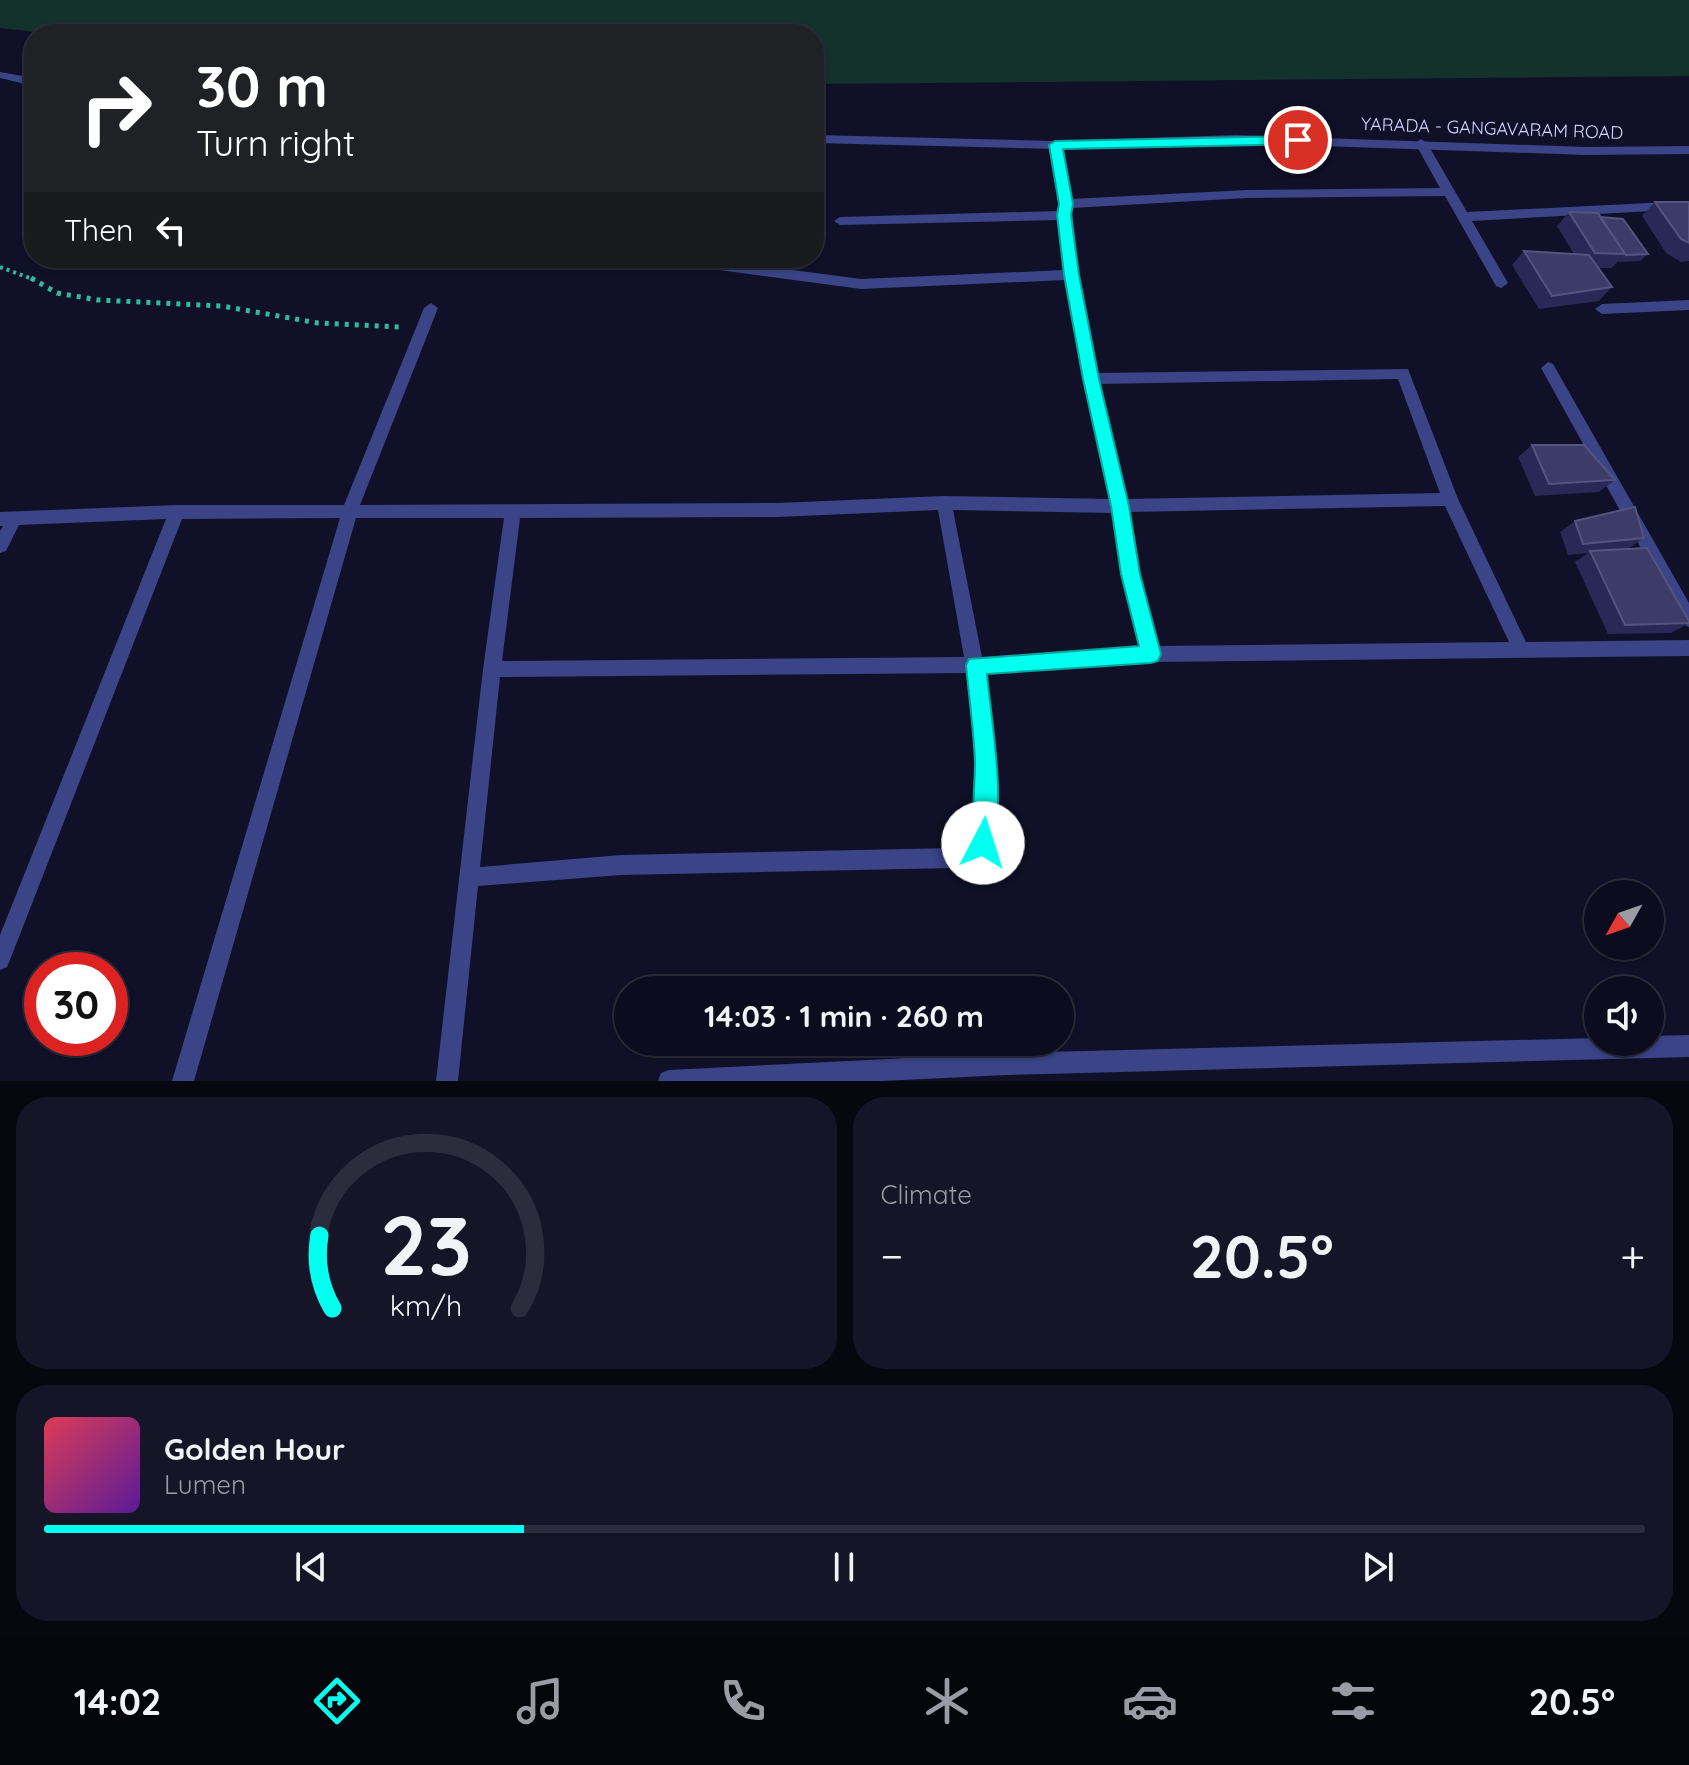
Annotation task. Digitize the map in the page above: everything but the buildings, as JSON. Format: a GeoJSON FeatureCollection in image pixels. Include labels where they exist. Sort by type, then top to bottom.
{"type":"FeatureCollection","features":[{"type":"Feature","properties":{"kind":"street"},"geometry":{"type":"LineString","coordinates":[[0,75],[24,80]]}},
{"type":"Feature","properties":{"kind":"street","name":"YARADA - GANGAVARAM ROAD"},"geometry":{"type":"LineString","coordinates":[[824,139],[1055,145],[1236,139],[1586,151],[1689,150]]}},
{"type":"Feature","properties":{"kind":"street"},"geometry":{"type":"LineString","coordinates":[[1421,143],[1501,283]]}},
{"type":"Feature","properties":{"kind":"street"},"geometry":{"type":"LineString","coordinates":[[1055,145],[1071,275],[1120,506],[1131,574],[1151,654]]}},
{"type":"Feature","properties":{"kind":"street"},"geometry":{"type":"LineString","coordinates":[[840,221],[1065,210],[1247,194],[1449,192]]}},
{"type":"Feature","properties":{"kind":"street"},"geometry":{"type":"LineString","coordinates":[[1464,217],[1689,205]]}},
{"type":"Feature","properties":{"kind":"street"},"geometry":{"type":"LineString","coordinates":[[741,268],[861,284],[1071,275]]}},
{"type":"Feature","properties":{"kind":"street"},"geometry":{"type":"LineString","coordinates":[[1602,309],[1689,305]]}},
{"type":"Feature","properties":{"kind":"street"},"geometry":{"type":"LineString","coordinates":[[183,1081],[350,510],[431,308]]}},
{"type":"Feature","properties":{"kind":"street"},"geometry":{"type":"LineString","coordinates":[[1548,368],[1689,619]]}},
{"type":"Feature","properties":{"kind":"street"},"geometry":{"type":"LineString","coordinates":[[1091,379],[1403,373],[1450,499],[1520,648]]}},
{"type":"Feature","properties":{"kind":"street"},"geometry":{"type":"LineString","coordinates":[[0,546],[7,520],[177,512],[778,510],[944,503],[1120,506],[1450,499]]}},
{"type":"Feature","properties":{"kind":"street"},"geometry":{"type":"LineString","coordinates":[[470,877],[621,865],[954,858],[969,855],[983,843],[985,761],[976,665],[944,503]]}},
{"type":"Feature","properties":{"kind":"street"},"geometry":{"type":"LineString","coordinates":[[447,1081],[492,669],[513,509]]}},
{"type":"Feature","properties":{"kind":"street"},"geometry":{"type":"LineString","coordinates":[[0,960],[177,512]]}},
{"type":"Feature","properties":{"kind":"street"},"geometry":{"type":"LineString","coordinates":[[492,669],[976,665],[1151,654],[1689,648]]}},
{"type":"Feature","properties":{"kind":"street"},"geometry":{"type":"LineString","coordinates":[[669,1081],[1008,1073],[1689,1046]]}},
{"type":"Feature","properties":{"kind":"path"},"geometry":{"type":"LineString","coordinates":[[0,267],[27,276],[57,293],[98,300],[222,306],[318,323],[423,328]]}},
{"type":"Feature","properties":{"kind":"green space"},"geometry":{"type":"Polygon","coordinates":[[[0,0],[1689,0],[1689,76],[824,84],[824,24],[24,24],[24,31],[0,28],[0,0]]]}},
{"type":"Feature","properties":{"kind":"route"},"geometry":{"type":"LineString","coordinates":[[983,843],[985,761],[976,665],[1151,654],[1131,574],[1120,506],[1071,275],[1064,215],[1066,204],[1055,145],[1298,140]]}}]}
